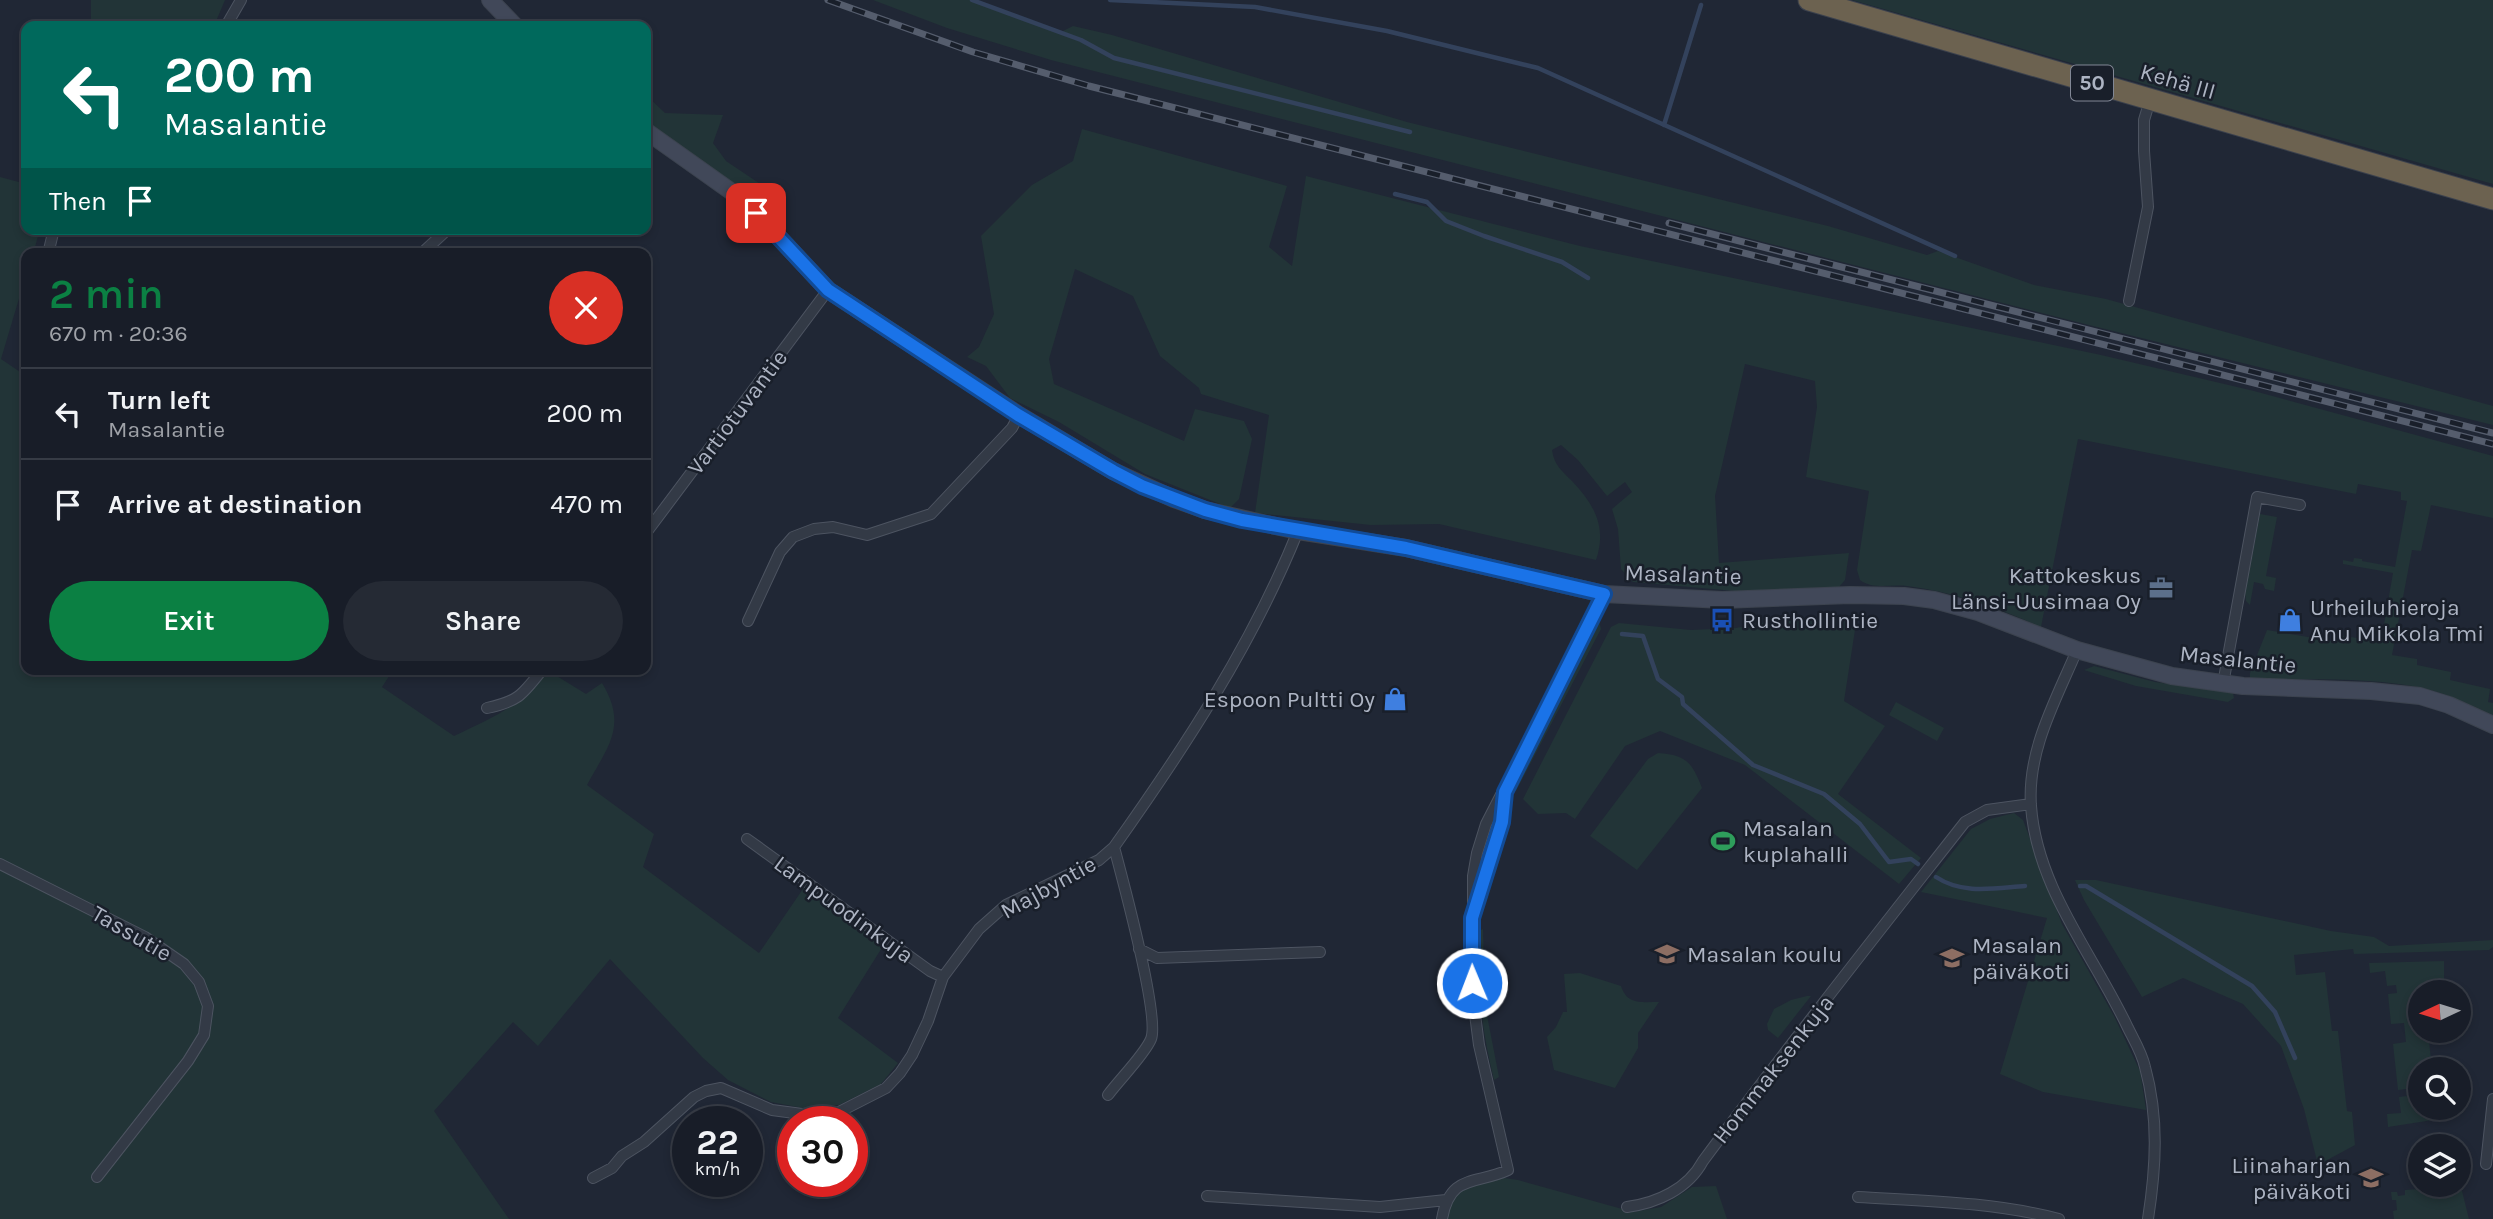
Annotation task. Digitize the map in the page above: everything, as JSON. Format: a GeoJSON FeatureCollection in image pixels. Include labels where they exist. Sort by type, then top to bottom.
{"type":"FeatureCollection","features":[{"type":"Feature","properties":{"kind":"highway","name":"Kehä III"},"geometry":{"type":"LineString","coordinates":[[1809,0],[2493,199]]}},
{"type":"Feature","properties":{"kind":"street"},"geometry":{"type":"LineString","coordinates":[[229,21],[241,0]]}},
{"type":"Feature","properties":{"kind":"street"},"geometry":{"type":"LineString","coordinates":[[490,0],[510,21]]}},
{"type":"Feature","properties":{"kind":"street"},"geometry":{"type":"LineString","coordinates":[[2129,301],[2148,207],[2144,120],[2150,100]]}},
{"type":"Feature","properties":{"kind":"street","name":"Masalantie"},"geometry":{"type":"LineString","coordinates":[[651,135],[746,202],[828,290],[1018,415],[1113,471],[1174,499],[1242,520],[1406,548],[1604,594],[1722,600],[1850,595],[1904,596],[1956,605],[2077,650],[2172,676],[2223,684],[2420,696],[2449,705],[2493,725]]}},
{"type":"Feature","properties":{"kind":"street"},"geometry":{"type":"LineString","coordinates":[[427,248],[442,235]]}},
{"type":"Feature","properties":{"kind":"street","name":"Vartiotuvantie"},"geometry":{"type":"LineString","coordinates":[[651,526],[828,290]]}},
{"type":"Feature","properties":{"kind":"street"},"geometry":{"type":"LineString","coordinates":[[748,621],[780,552],[793,537],[814,528],[833,527],[867,535],[931,514],[1012,428],[1018,415]]}},
{"type":"Feature","properties":{"kind":"street"},"geometry":{"type":"LineString","coordinates":[[2223,684],[2257,497],[2300,505]]}},
{"type":"Feature","properties":{"kind":"street","name":"Majbyntie"},"geometry":{"type":"LineString","coordinates":[[593,1178],[612,1168],[622,1156],[644,1142],[694,1097],[706,1091],[721,1088],[772,1110],[802,1114],[839,1112],[886,1088],[912,1055],[928,1021],[943,977],[979,929],[1006,905],[1099,860],[1114,847],[1203,718],[1263,608],[1298,531]]}},
{"type":"Feature","properties":{"kind":"street"},"geometry":{"type":"LineString","coordinates":[[1442,1219],[1446,1200],[1467,1180],[1508,1170],[1479,1045],[1473,999],[1472,876],[1477,853],[1486,824],[1505,792],[1604,594]]}},
{"type":"Feature","properties":{"kind":"street"},"geometry":{"type":"LineString","coordinates":[[2077,650],[2040,734],[2031,804],[2035,835],[2046,872],[2068,921],[2117,1004],[2145,1064],[2155,1117],[2154,1180],[2148,1219]]}},
{"type":"Feature","properties":{"kind":"street"},"geometry":{"type":"LineString","coordinates":[[487,708],[512,702],[538,675]]}},
{"type":"Feature","properties":{"kind":"street"},"geometry":{"type":"LineString","coordinates":[[1472,918],[1502,822],[1505,792]]}},
{"type":"Feature","properties":{"kind":"street","name":"Hommaksenkuja"},"geometry":{"type":"LineString","coordinates":[[1626,1207],[1648,1204],[1670,1194],[1696,1173],[1784,1051],[1965,822],[1987,810],[2031,804]]}},
{"type":"Feature","properties":{"kind":"street","name":"Lampuodinkuja"},"geometry":{"type":"LineString","coordinates":[[747,839],[929,971],[943,977]]}},
{"type":"Feature","properties":{"kind":"street"},"geometry":{"type":"LineString","coordinates":[[1108,1095],[1151,1040],[1154,1026],[1139,949],[1114,847]]}},
{"type":"Feature","properties":{"kind":"street","name":"Tassutie"},"geometry":{"type":"LineString","coordinates":[[0,864],[145,937],[184,964],[199,982],[208,1006],[204,1035],[188,1061],[97,1177]]}},
{"type":"Feature","properties":{"kind":"street"},"geometry":{"type":"LineString","coordinates":[[1139,949],[1157,958],[1320,952]]}},
{"type":"Feature","properties":{"kind":"street"},"geometry":{"type":"LineString","coordinates":[[2486,1164],[2493,1099]]}},
{"type":"Feature","properties":{"kind":"street"},"geometry":{"type":"LineString","coordinates":[[1207,1196],[1380,1207],[1446,1200]]}},
{"type":"Feature","properties":{"kind":"street"},"geometry":{"type":"LineString","coordinates":[[1858,1197],[1970,1203],[2015,1208],[2059,1219]]}},
{"type":"Feature","properties":{"kind":"shaded area"},"geometry":{"type":"Polygon","coordinates":[[[91,0],[225,0],[216,21],[91,21],[91,0]]]}},
{"type":"Feature","properties":{"kind":"shaded area"},"geometry":{"type":"Polygon","coordinates":[[[873,0],[972,0],[1059,33],[1073,26],[1112,35],[1407,122],[1828,226],[1927,255],[1938,251],[2034,285],[2106,299],[2493,406],[2493,425],[2085,324],[1051,60],[947,28],[873,0]]]}},
{"type":"Feature","properties":{"kind":"shaded area"},"geometry":{"type":"Polygon","coordinates":[[[1852,0],[2493,0],[2493,184],[1852,0]]]}},
{"type":"Feature","properties":{"kind":"shaded area"},"geometry":{"type":"Polygon","coordinates":[[[651,100],[665,113],[723,115],[713,143],[726,161],[784,200],[766,224],[651,135],[651,100]]]}},
{"type":"Feature","properties":{"kind":"shaded area"},"geometry":{"type":"Polygon","coordinates":[[[1082,129],[1287,186],[1269,247],[1292,266],[1306,176],[1580,246],[2101,355],[2254,391],[2493,456],[2493,518],[2431,505],[2421,551],[2412,550],[2392,655],[2417,659],[2417,665],[2451,672],[2450,680],[2490,689],[2488,702],[2493,703],[2493,715],[2444,694],[2392,683],[2250,679],[2267,630],[2331,641],[2333,634],[2381,642],[2393,573],[2343,564],[2343,560],[2353,562],[2354,558],[2362,559],[2395,567],[2407,501],[2401,500],[2401,492],[2358,484],[2356,494],[2078,439],[2041,627],[1959,597],[1907,586],[1871,585],[1860,580],[1857,570],[1869,491],[1806,477],[1817,407],[1815,381],[1745,364],[1715,496],[1719,563],[1849,553],[1845,580],[1839,587],[1735,591],[1633,582],[1621,569],[1618,529],[1612,509],[1632,492],[1625,482],[1607,496],[1578,460],[1561,445],[1552,450],[1555,460],[1587,499],[1597,517],[1600,538],[1596,560],[1439,524],[1371,525],[1255,513],[1269,415],[1201,394],[1199,388],[1160,356],[1133,296],[1075,269],[1049,359],[1054,384],[1184,441],[1195,409],[1244,421],[1252,439],[1239,499],[1230,508],[1145,474],[1059,422],[1010,398],[986,366],[967,357],[979,347],[994,314],[981,236],[1032,185],[1073,161],[1082,129]]]}},
{"type":"Feature","properties":{"kind":"shaded area"},"geometry":{"type":"Polygon","coordinates":[[[0,177],[21,183],[21,235],[38,235],[35,248],[21,248],[21,292],[1,359],[21,373],[21,675],[390,675],[382,687],[454,736],[516,702],[543,675],[555,675],[586,694],[602,683],[610,698],[614,724],[608,747],[587,785],[654,834],[643,867],[759,953],[805,886],[883,946],[838,1018],[898,1063],[881,1084],[839,1105],[792,1106],[771,1102],[728,1080],[703,1058],[610,959],[538,1046],[513,1022],[434,1111],[509,1219],[0,1219],[0,177]]]}},
{"type":"Feature","properties":{"kind":"shaded area"},"geometry":{"type":"Polygon","coordinates":[[[2260,514],[2277,517],[2266,576],[2276,578],[2274,591],[2254,582],[2250,605],[2246,601],[2245,593],[2260,514]]]}},
{"type":"Feature","properties":{"kind":"shaded area"},"geometry":{"type":"Polygon","coordinates":[[[1857,617],[1844,701],[1885,726],[1838,794],[1921,858],[1899,884],[1745,765],[1660,731],[1625,746],[1575,819],[1566,813],[1538,814],[1523,799],[1611,627],[1619,623],[1691,630],[1736,628],[1766,622],[1857,617]]]}},
{"type":"Feature","properties":{"kind":"shaded area"},"geometry":{"type":"Polygon","coordinates":[[[1599,621],[1601,629],[1516,791],[1512,789],[1514,783],[1599,621]]]}},
{"type":"Feature","properties":{"kind":"shaded area"},"geometry":{"type":"Polygon","coordinates":[[[2094,666],[2155,682],[2233,693],[2234,698],[2228,702],[2136,686],[2084,670],[2094,666]]]}},
{"type":"Feature","properties":{"kind":"shaded area"},"geometry":{"type":"Polygon","coordinates":[[[1896,702],[1944,728],[1937,741],[1889,715],[1896,702]]]}},
{"type":"Feature","properties":{"kind":"shaded area"},"geometry":{"type":"Polygon","coordinates":[[[1658,753],[1682,758],[1695,772],[1702,788],[1637,870],[1590,836],[1648,759],[1658,753]]]}},
{"type":"Feature","properties":{"kind":"shaded area"},"geometry":{"type":"Polygon","coordinates":[[[2014,813],[2023,820],[2062,924],[2114,1016],[2140,1071],[2146,1110],[2043,1092],[2000,1074],[2047,918],[1921,892],[1971,829],[1990,819],[2014,813]]]}},
{"type":"Feature","properties":{"kind":"shaded area"},"geometry":{"type":"Polygon","coordinates":[[[2075,880],[2096,880],[2331,931],[2374,937],[2389,946],[2493,940],[2493,947],[2489,950],[2354,954],[2353,949],[2294,955],[2296,975],[2325,972],[2332,1031],[2338,1031],[2347,1111],[2352,1112],[2355,1145],[2318,1165],[2304,1109],[2281,1046],[2243,1004],[2183,978],[2142,997],[2084,900],[2075,880]]]}},
{"type":"Feature","properties":{"kind":"shaded area"},"geometry":{"type":"Polygon","coordinates":[[[1483,929],[1485,1005],[1499,1077],[1494,1080],[1479,988],[1477,932],[1483,929]]]}},
{"type":"Feature","properties":{"kind":"shaded area"},"geometry":{"type":"Polygon","coordinates":[[[2444,961],[2444,980],[2408,980],[2408,1043],[2429,1043],[2431,1057],[2408,1057],[2408,1120],[2433,1120],[2388,1127],[2387,1114],[2401,1113],[2399,1097],[2407,1096],[2406,1089],[2398,1090],[2393,1044],[2406,1042],[2404,1023],[2391,1024],[2388,994],[2397,993],[2396,985],[2387,986],[2385,971],[2370,973],[2369,963],[2444,961]]]}},
{"type":"Feature","properties":{"kind":"shaded area"},"geometry":{"type":"Polygon","coordinates":[[[1580,973],[1621,986],[1627,997],[1635,1001],[1659,1002],[1638,1033],[1638,1048],[1615,1088],[1554,1070],[1547,1037],[1556,1027],[1563,1012],[1567,1012],[1564,974],[1580,973]]]}},
{"type":"Feature","properties":{"kind":"shaded area"},"geometry":{"type":"Polygon","coordinates":[[[1811,996],[1778,1038],[1768,1030],[1767,1024],[1774,1009],[1791,1000],[1811,996]]]}},
{"type":"Feature","properties":{"kind":"shaded area"},"geometry":{"type":"Polygon","coordinates":[[[1490,1176],[1518,1180],[1633,1212],[1661,1207],[1692,1187],[1716,1186],[1727,1219],[1442,1219],[1446,1200],[1467,1180],[1490,1176]]]}},
{"type":"Feature","properties":{"kind":"shaded area"},"geometry":{"type":"Polygon","coordinates":[[[2405,1190],[2408,1190],[2408,1197],[2464,1197],[2469,1219],[2394,1219],[2396,1200],[2392,1200],[2391,1192],[2397,1192],[2398,1196],[2405,1195],[2405,1190]]]}},
{"type":"Feature","properties":{"kind":"waterway"},"geometry":{"type":"LineString","coordinates":[[972,0],[1081,40],[1114,58],[1410,132]]}},
{"type":"Feature","properties":{"kind":"waterway"},"geometry":{"type":"LineString","coordinates":[[1110,0],[1255,7],[1387,31],[1538,68],[1955,256]]}},
{"type":"Feature","properties":{"kind":"waterway"},"geometry":{"type":"LineString","coordinates":[[1664,125],[1701,5]]}},
{"type":"Feature","properties":{"kind":"waterway"},"geometry":{"type":"LineString","coordinates":[[1395,194],[1427,202],[1446,221],[1562,262],[1588,278]]}},
{"type":"Feature","properties":{"kind":"waterway"},"geometry":{"type":"LineString","coordinates":[[1622,634],[1643,636],[1658,679],[1682,697],[1683,704],[1753,765],[1824,794],[1860,824],[1889,862],[1911,859],[1918,864]]}},
{"type":"Feature","properties":{"kind":"waterway"},"geometry":{"type":"LineString","coordinates":[[1936,877],[1946,883],[1968,888],[2025,886]]}},
{"type":"Feature","properties":{"kind":"waterway"},"geometry":{"type":"LineString","coordinates":[[2080,886],[2086,886],[2252,986],[2275,1012],[2295,1058]]}},
{"type":"Feature","properties":{"kind":"railway"},"geometry":{"type":"LineString","coordinates":[[828,0],[973,52],[1089,86],[2493,444]]}},
{"type":"Feature","properties":{"kind":"railway"},"geometry":{"type":"LineString","coordinates":[[1669,223],[2493,433]]}},
{"type":"Feature","properties":{"kind":"place","name":"Kattokeskus Länsi-Uusimaa Oy"},"geometry":{"type":"Point","coordinates":[2161,588]}},
{"type":"Feature","properties":{"kind":"place","name":"Rusthollintie"},"geometry":{"type":"Point","coordinates":[1722,620]}},
{"type":"Feature","properties":{"kind":"place","name":"Urheiluhieroja Anu Mikkola Tmi"},"geometry":{"type":"Point","coordinates":[2290,620]}},
{"type":"Feature","properties":{"kind":"place","name":"Espoon Pultti Oy"},"geometry":{"type":"Point","coordinates":[1395,699]}},
{"type":"Feature","properties":{"kind":"place","name":"Masalan kuplahalli"},"geometry":{"type":"Point","coordinates":[1723,841]}},
{"type":"Feature","properties":{"kind":"place","name":"Masalan koulu"},"geometry":{"type":"Point","coordinates":[1667,954]}},
{"type":"Feature","properties":{"kind":"place","name":"Masalan päiväkoti"},"geometry":{"type":"Point","coordinates":[1952,958]}},
{"type":"Feature","properties":{"kind":"place","name":"Liinaharjan päiväkoti"},"geometry":{"type":"Point","coordinates":[2371,1178]}},
{"type":"Feature","properties":{"kind":"route"},"geometry":{"type":"LineString","coordinates":[[756,213],[828,290],[1018,415],[1142,486],[1205,510],[1242,520],[1406,548],[1604,594],[1505,792],[1502,822],[1472,918],[1472,983]]}}]}
